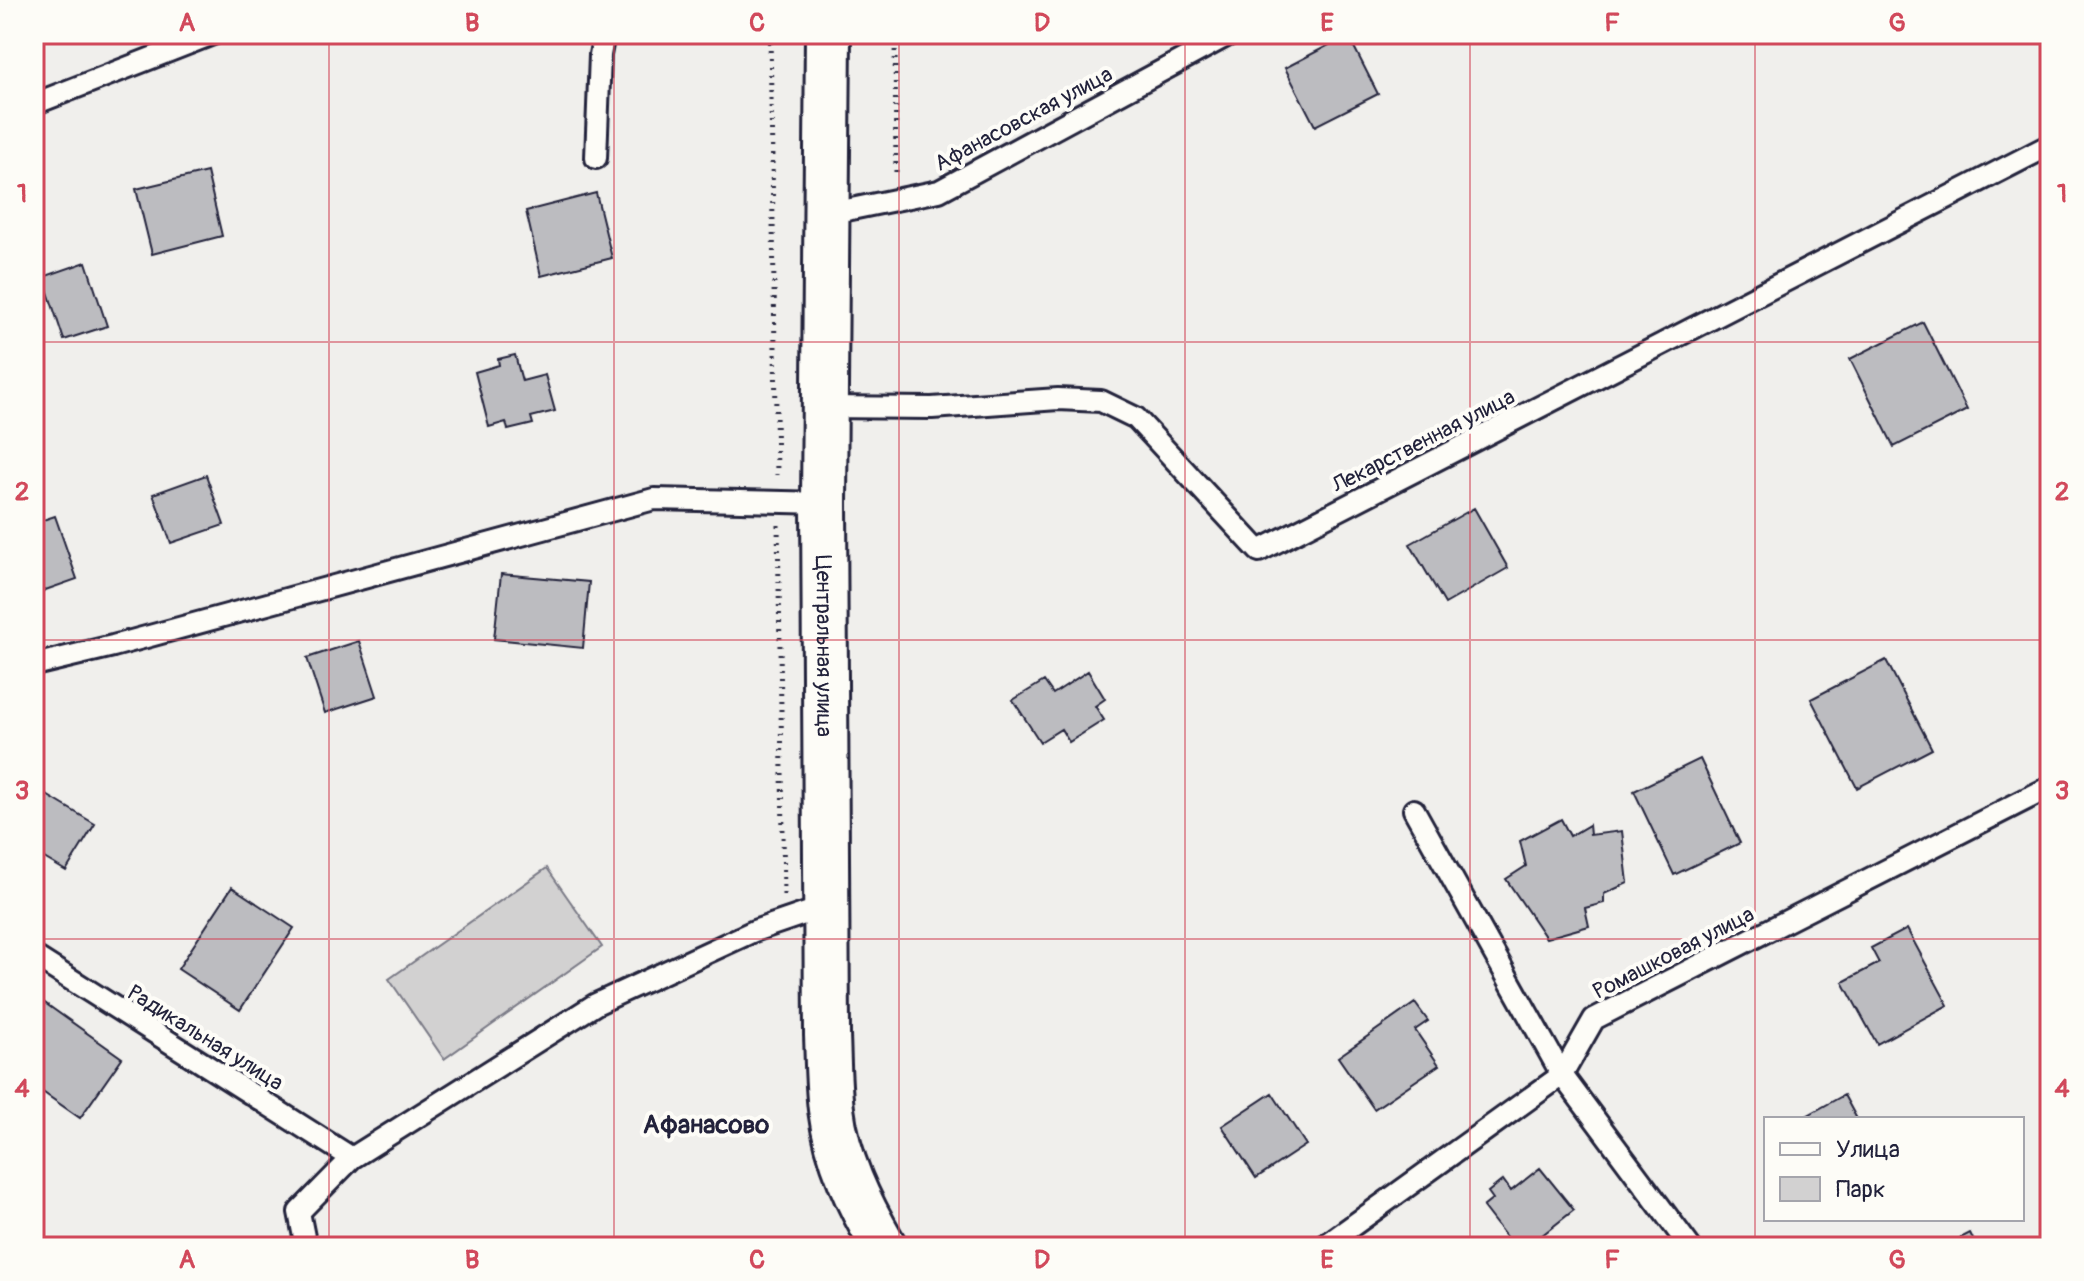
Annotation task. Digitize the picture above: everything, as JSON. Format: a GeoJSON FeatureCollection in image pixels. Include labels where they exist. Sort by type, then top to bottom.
{"type":"FeatureCollection","features":[{"type":"Feature","properties":{"kind":"street","name":"Центральная улица"},"geometry":{"type":"LineString","coordinates":[[828,34],[824,503],[827,1035],[831,1111],[842,1159],[862,1209],[884,1247]]}},
{"type":"Feature","properties":{"kind":"lane"},"geometry":{"type":"LineString","coordinates":[[34,104],[213,34]]}},
{"type":"Feature","properties":{"kind":"lane"},"geometry":{"type":"LineString","coordinates":[[596,158],[600,55],[604,34]]}},
{"type":"Feature","properties":{"kind":"lane","name":"Афанасовская улица"},"geometry":{"type":"LineString","coordinates":[[827,214],[939,191],[1230,34]]}},
{"type":"Feature","properties":{"kind":"lane","name":"Лекарственная улица"},"geometry":{"type":"LineString","coordinates":[[825,407],[932,408],[1058,399],[1101,401],[1136,418],[1259,551],[2050,145]]}},
{"type":"Feature","properties":{"kind":"lane"},"geometry":{"type":"LineString","coordinates":[[34,665],[654,499],[824,503]]}},
{"type":"Feature","properties":{"kind":"lane","name":"Ромашковая улица"},"geometry":{"type":"LineString","coordinates":[[1323,1247],[1562,1075],[1594,1019],[2050,787]]}},
{"type":"Feature","properties":{"kind":"lane"},"geometry":{"type":"LineString","coordinates":[[1414,810],[1562,1075],[1690,1247]]}},
{"type":"Feature","properties":{"kind":"lane"},"geometry":{"type":"LineString","coordinates":[[306,1247],[299,1212],[352,1158],[596,1004],[754,931],[827,906]]}},
{"type":"Feature","properties":{"kind":"lane","name":"Радикальная улица"},"geometry":{"type":"LineString","coordinates":[[34,956],[352,1158]]}},
{"type":"Feature","properties":{"kind":"path"},"geometry":{"type":"LineString","coordinates":[[895,34],[896,199]]}},
{"type":"Feature","properties":{"kind":"green space"},"geometry":{"type":"Polygon","coordinates":[[[547,868],[602,947],[444,1059],[389,979],[547,868]]]}},
{"type":"Feature","properties":{"kind":"building"},"geometry":{"type":"Polygon","coordinates":[[[1348,35],[1378,94],[1315,126],[1285,68],[1348,35]]]}},
{"type":"Feature","properties":{"kind":"building"},"geometry":{"type":"Polygon","coordinates":[[[207,172],[222,236],[152,254],[136,189],[207,172]]]}},
{"type":"Feature","properties":{"kind":"building"},"geometry":{"type":"Polygon","coordinates":[[[596,193],[612,258],[541,276],[526,211],[596,193]]]}},
{"type":"Feature","properties":{"kind":"building"},"geometry":{"type":"Polygon","coordinates":[[[86,262],[107,326],[64,340],[43,277],[86,262]]]}},
{"type":"Feature","properties":{"kind":"building"},"geometry":{"type":"Polygon","coordinates":[[[1923,322],[1967,410],[1894,447],[1850,359],[1923,322]]]}},
{"type":"Feature","properties":{"kind":"building"},"geometry":{"type":"Polygon","coordinates":[[[515,355],[522,381],[545,375],[555,411],[531,417],[533,424],[508,430],[506,422],[489,427],[475,372],[499,365],[498,359],[515,355]]]}},
{"type":"Feature","properties":{"kind":"building"},"geometry":{"type":"Polygon","coordinates":[[[206,475],[224,525],[171,543],[153,494],[206,475]]]}},
{"type":"Feature","properties":{"kind":"building"},"geometry":{"type":"Polygon","coordinates":[[[1474,508],[1508,568],[1445,604],[1410,544],[1474,508]]]}},
{"type":"Feature","properties":{"kind":"building"},"geometry":{"type":"Polygon","coordinates":[[[55,516],[77,579],[34,594],[34,523],[55,516]]]}},
{"type":"Feature","properties":{"kind":"building"},"geometry":{"type":"Polygon","coordinates":[[[501,574],[589,582],[583,648],[494,639],[501,574]]]}},
{"type":"Feature","properties":{"kind":"building"},"geometry":{"type":"Polygon","coordinates":[[[359,641],[377,696],[325,713],[307,658],[359,641]]]}},
{"type":"Feature","properties":{"kind":"building"},"geometry":{"type":"Polygon","coordinates":[[[1886,660],[1932,749],[1857,788],[1811,699],[1886,660]]]}},
{"type":"Feature","properties":{"kind":"building"},"geometry":{"type":"Polygon","coordinates":[[[1088,671],[1105,699],[1095,706],[1104,720],[1069,742],[1061,729],[1040,742],[1013,700],[1044,681],[1053,694],[1088,671]]]}},
{"type":"Feature","properties":{"kind":"building"},"geometry":{"type":"Polygon","coordinates":[[[1700,759],[1740,843],[1674,875],[1634,791],[1700,759]]]}},
{"type":"Feature","properties":{"kind":"building"},"geometry":{"type":"Polygon","coordinates":[[[45,794],[95,824],[66,871],[34,852],[34,812],[45,794]]]}},
{"type":"Feature","properties":{"kind":"building"},"geometry":{"type":"Polygon","coordinates":[[[1561,819],[1570,836],[1589,825],[1590,835],[1622,831],[1628,883],[1604,894],[1604,903],[1585,908],[1589,926],[1546,938],[1506,879],[1526,866],[1520,841],[1561,819]]]}},
{"type":"Feature","properties":{"kind":"building"},"geometry":{"type":"Polygon","coordinates":[[[232,887],[294,928],[240,1010],[178,969],[232,887]]]}},
{"type":"Feature","properties":{"kind":"building"},"geometry":{"type":"Polygon","coordinates":[[[1907,929],[1948,1005],[1877,1044],[1843,982],[1879,963],[1871,948],[1907,929]]]}},
{"type":"Feature","properties":{"kind":"building"},"geometry":{"type":"Polygon","coordinates":[[[42,1001],[122,1058],[80,1118],[34,1086],[34,1013],[42,1001]]]}},
{"type":"Feature","properties":{"kind":"building"},"geometry":{"type":"Polygon","coordinates":[[[1415,1003],[1428,1021],[1415,1030],[1439,1065],[1374,1109],[1338,1057],[1415,1003]]]}},
{"type":"Feature","properties":{"kind":"building"},"geometry":{"type":"Polygon","coordinates":[[[1272,1093],[1306,1145],[1256,1178],[1222,1126],[1272,1093]]]}},
{"type":"Feature","properties":{"kind":"building"},"geometry":{"type":"Polygon","coordinates":[[[1844,1095],[1856,1117],[1805,1117],[1844,1095]]]}},
{"type":"Feature","properties":{"kind":"building"},"geometry":{"type":"Polygon","coordinates":[[[1540,1168],[1574,1210],[1527,1247],[1514,1247],[1483,1207],[1493,1199],[1488,1192],[1503,1180],[1511,1191],[1540,1168]]]}},
{"type":"Feature","properties":{"kind":"building"},"geometry":{"type":"Polygon","coordinates":[[[1970,1233],[1977,1247],[1943,1247],[1970,1233]]]}},
{"type":"Feature","properties":{"kind":"district","name":"Афанасово"},"geometry":{"type":"Point","coordinates":[706,1124]}}]}
